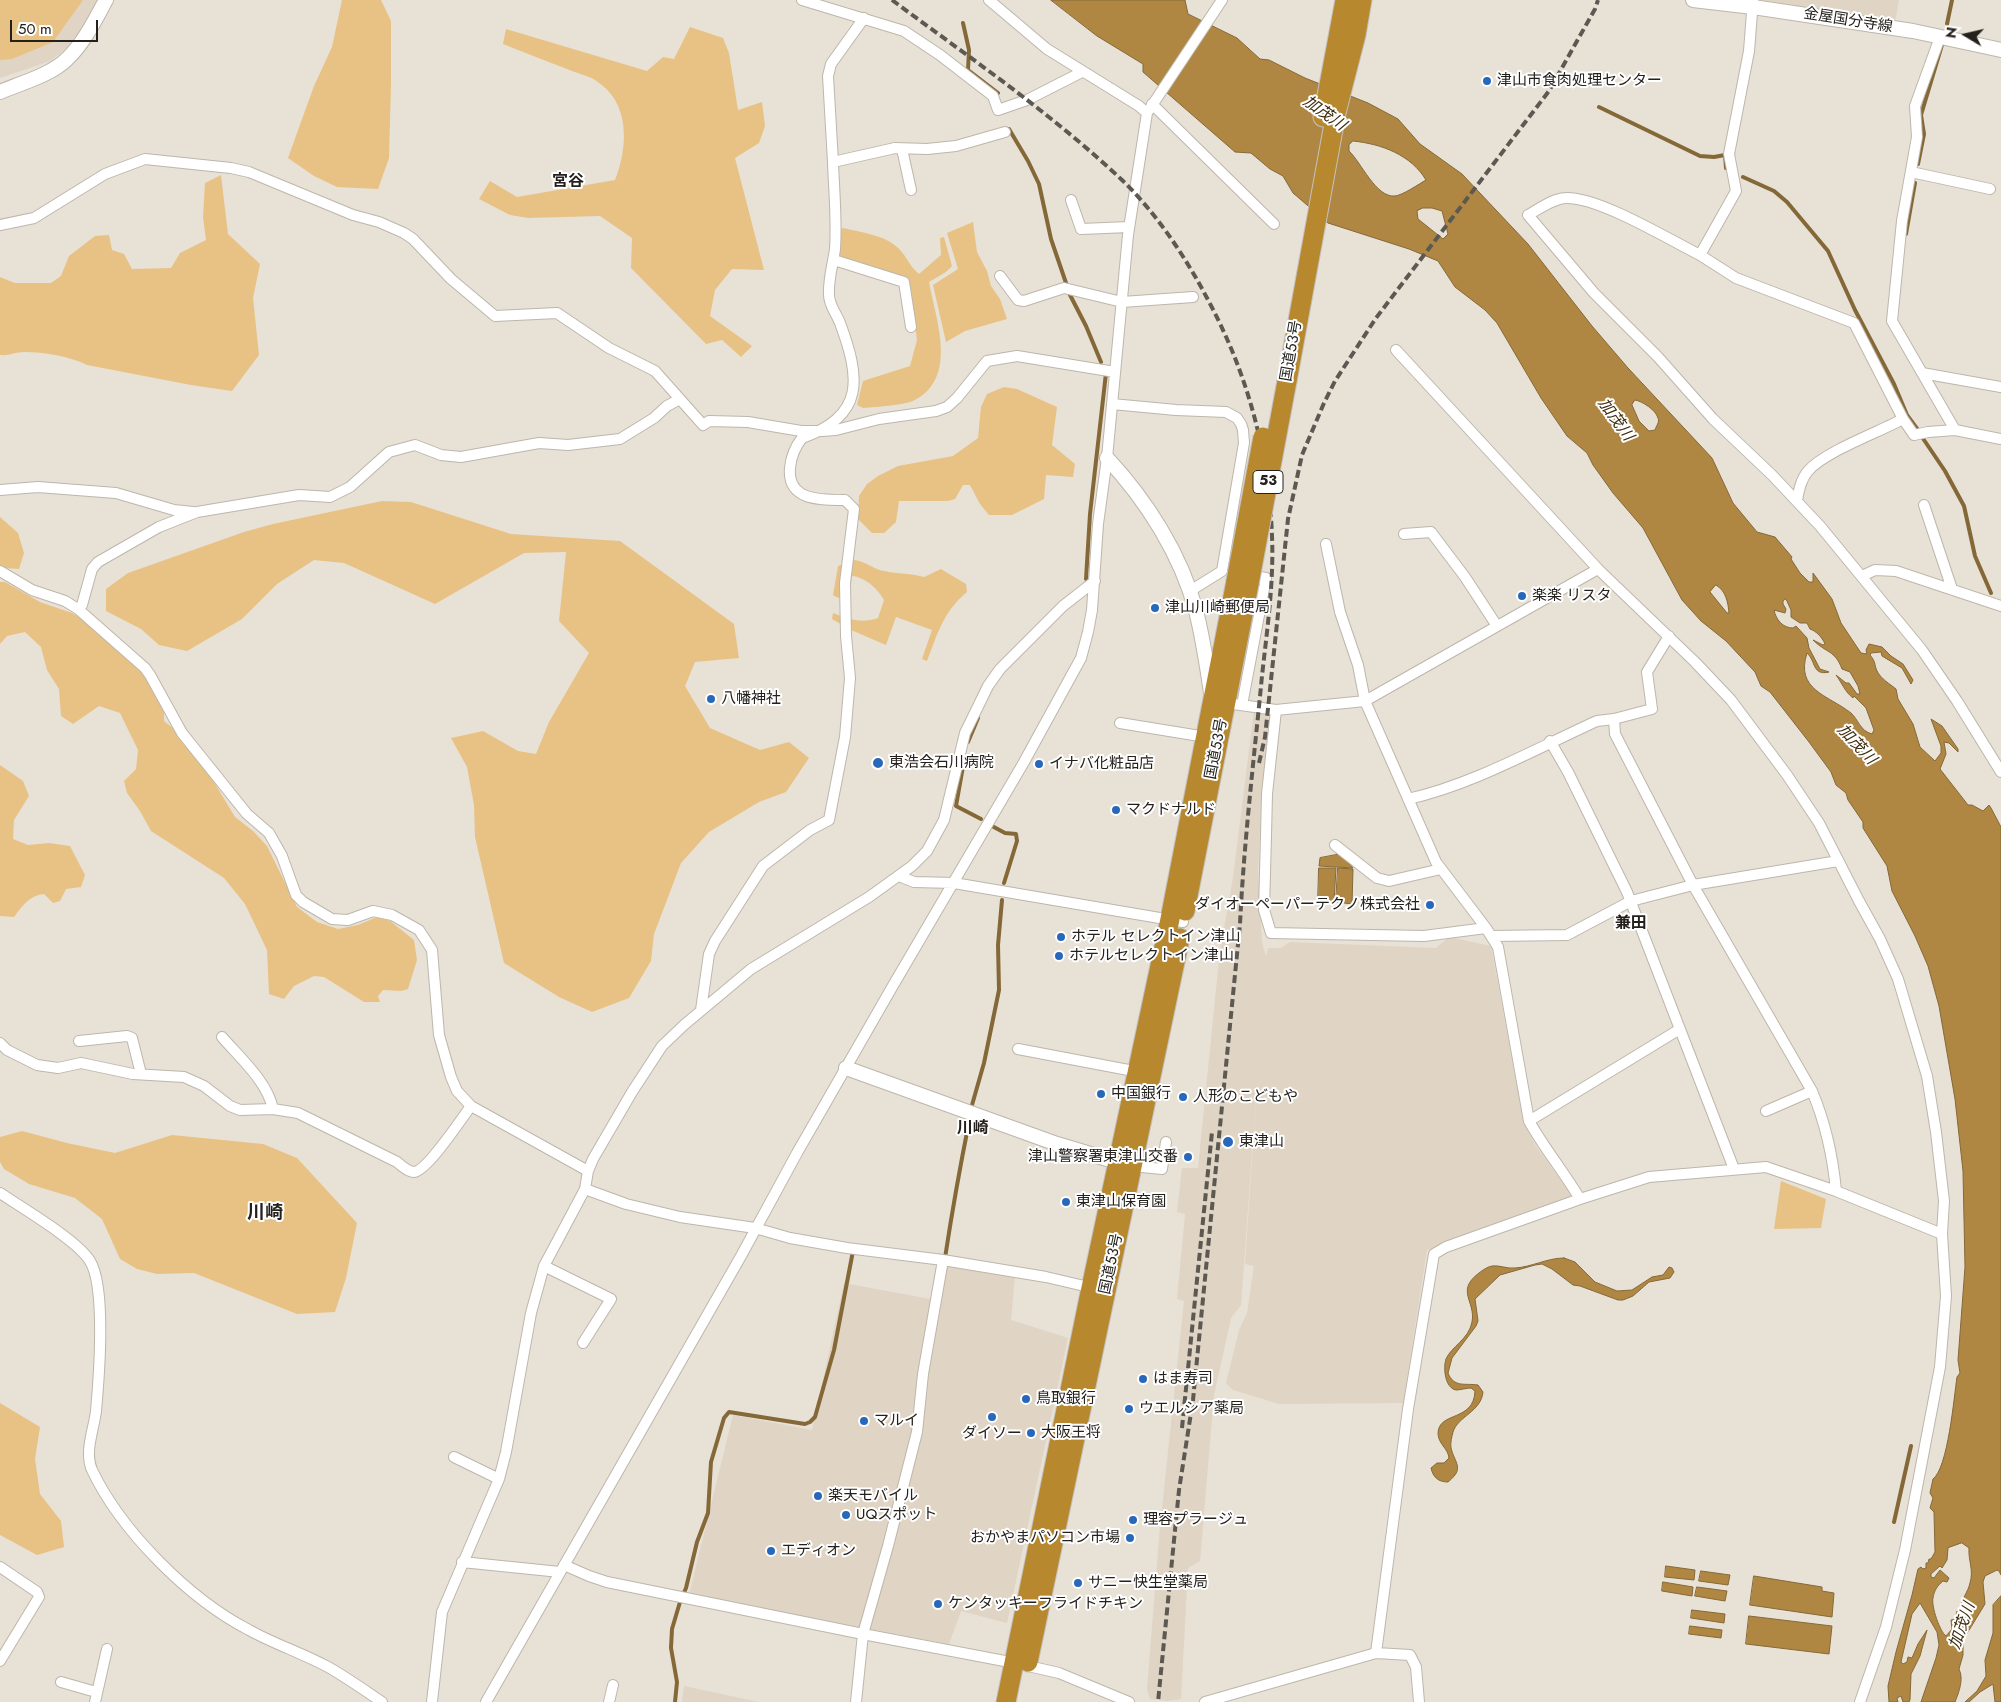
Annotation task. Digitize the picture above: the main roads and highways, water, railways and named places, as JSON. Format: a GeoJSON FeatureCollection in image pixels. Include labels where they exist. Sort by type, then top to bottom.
{"type":"FeatureCollection","features":[{"type":"Feature","properties":{"kind":"highway","name":"国道53号"},"geometry":{"type":"LineString","coordinates":[[1018,1702],[1021,1664],[1098,1289],[1177,921],[1227,703],[1236,579],[1281,379],[1345,0]]}},
{"type":"Feature","properties":{"kind":"highway","name":"国道53号"},"geometry":{"type":"LineString","coordinates":[[1305,244],[1356,35],[1362,0]]}},
{"type":"Feature","properties":{"kind":"highway","name":"国道53号"},"geometry":{"type":"LineString","coordinates":[[1177,921],[1206,737],[1227,703]]}},
{"type":"Feature","properties":{"kind":"highway","name":"国道53号"},"geometry":{"type":"LineString","coordinates":[[1006,1702],[1021,1664]]}},
{"type":"Feature","properties":{"kind":"water","name":"加茂川"},"geometry":{"type":"Polygon","coordinates":[[[1051,0],[1185,0],[1188,14],[1237,38],[1260,59],[1269,60],[1305,78],[1368,103],[1398,119],[1420,144],[1462,174],[1528,244],[1592,326],[1628,368],[1712,458],[1733,503],[1757,532],[1775,537],[1792,557],[1791,559],[1800,573],[1809,582],[1813,582],[1813,573],[1832,599],[1841,623],[1861,653],[1867,654],[1866,650],[1869,644],[1882,647],[1903,664],[1913,680],[1911,684],[1902,668],[1882,656],[1881,652],[1871,653],[1870,655],[1879,674],[1896,689],[1898,699],[1913,724],[1920,747],[1935,761],[1941,753],[1941,746],[1931,719],[1942,726],[1958,749],[1958,752],[1949,743],[1944,742],[1946,754],[1940,769],[1968,805],[1983,811],[1989,805],[2001,827],[2001,1575],[1997,1570],[1985,1576],[1983,1582],[1985,1604],[1963,1640],[1963,1655],[1959,1669],[1961,1681],[1955,1702],[1921,1702],[1939,1645],[1937,1632],[1920,1603],[1912,1614],[1901,1662],[1903,1664],[1907,1662],[1908,1657],[1912,1658],[1927,1630],[1920,1656],[1911,1674],[1910,1700],[1909,1702],[1903,1702],[1901,1696],[1897,1698],[1898,1702],[1889,1702],[1888,1686],[1918,1569],[1921,1567],[1923,1569],[1926,1568],[1926,1563],[1928,1563],[1935,1552],[1934,1512],[1930,1508],[1933,1498],[1930,1493],[1933,1479],[1943,1461],[1957,1377],[1960,1373],[1958,1360],[1965,1267],[1963,1171],[1955,1099],[1939,1006],[1928,966],[1892,891],[1887,866],[1863,828],[1863,822],[1848,800],[1846,793],[1836,785],[1831,772],[1809,742],[1770,692],[1761,686],[1755,672],[1726,641],[1701,621],[1682,600],[1643,528],[1613,493],[1593,465],[1587,453],[1567,436],[1541,398],[1497,323],[1485,310],[1455,287],[1438,261],[1409,249],[1328,223],[1293,193],[1283,176],[1270,169],[1251,153],[1235,152],[1143,72],[1143,64],[1097,36],[1051,0]],[[1353,141],[1349,145],[1349,151],[1375,186],[1388,195],[1395,196],[1406,192],[1426,180],[1420,171],[1395,152],[1375,145],[1353,141]],[[1423,208],[1417,211],[1418,219],[1443,239],[1448,234],[1442,211],[1423,208]],[[1635,400],[1632,405],[1639,421],[1649,431],[1655,430],[1658,419],[1652,409],[1635,400]],[[1716,585],[1710,592],[1729,613],[1727,601],[1722,590],[1716,585]],[[1786,599],[1783,601],[1786,609],[1785,613],[1774,610],[1778,620],[1786,627],[1793,628],[1796,626],[1807,638],[1809,648],[1820,669],[1829,672],[1824,673],[1817,670],[1807,653],[1806,675],[1810,683],[1824,696],[1851,713],[1862,728],[1872,734],[1874,730],[1866,708],[1854,696],[1853,698],[1848,693],[1836,675],[1846,683],[1849,683],[1857,694],[1860,694],[1850,672],[1842,669],[1833,655],[1813,640],[1823,645],[1825,644],[1819,635],[1810,629],[1807,623],[1800,623],[1791,617],[1791,610],[1786,599]],[[1962,1543],[1948,1548],[1947,1560],[1942,1568],[1940,1566],[1931,1574],[1931,1577],[1934,1578],[1940,1570],[1949,1578],[1947,1582],[1943,1581],[1937,1587],[1933,1602],[1939,1624],[1946,1636],[1952,1629],[1951,1620],[1955,1619],[1970,1583],[1969,1548],[1962,1543]]]}},
{"type":"Feature","properties":{"kind":"water"},"geometry":{"type":"Polygon","coordinates":[[[1341,854],[1353,868],[1319,866],[1320,858],[1341,854]]]}},
{"type":"Feature","properties":{"kind":"water"},"geometry":{"type":"Polygon","coordinates":[[[1319,868],[1336,868],[1334,902],[1318,902],[1319,868]]]}},
{"type":"Feature","properties":{"kind":"water"},"geometry":{"type":"Polygon","coordinates":[[[1338,868],[1353,869],[1352,904],[1336,902],[1338,868]]]}},
{"type":"Feature","properties":{"kind":"water"},"geometry":{"type":"Polygon","coordinates":[[[1564,1258],[1575,1262],[1595,1282],[1617,1291],[1632,1290],[1652,1277],[1663,1275],[1669,1267],[1674,1272],[1670,1278],[1649,1282],[1633,1296],[1623,1300],[1573,1285],[1542,1264],[1500,1275],[1475,1299],[1478,1321],[1452,1358],[1448,1373],[1450,1378],[1460,1384],[1478,1385],[1483,1392],[1478,1404],[1453,1432],[1451,1446],[1457,1466],[1456,1473],[1448,1482],[1439,1480],[1433,1474],[1431,1468],[1437,1463],[1444,1463],[1449,1458],[1438,1437],[1440,1426],[1450,1418],[1469,1408],[1475,1391],[1471,1388],[1456,1390],[1452,1388],[1447,1382],[1445,1372],[1448,1355],[1464,1338],[1472,1322],[1467,1291],[1468,1285],[1472,1279],[1490,1266],[1512,1268],[1564,1258]]]}},
{"type":"Feature","properties":{"kind":"water"},"geometry":{"type":"Polygon","coordinates":[[[1666,1566],[1695,1570],[1694,1580],[1665,1577],[1666,1566]]]}},
{"type":"Feature","properties":{"kind":"water"},"geometry":{"type":"Polygon","coordinates":[[[1701,1571],[1730,1575],[1728,1585],[1699,1581],[1701,1571]]]}},
{"type":"Feature","properties":{"kind":"water"},"geometry":{"type":"Polygon","coordinates":[[[1754,1576],[1822,1587],[1822,1591],[1834,1593],[1832,1617],[1750,1605],[1754,1576]]]}},
{"type":"Feature","properties":{"kind":"water"},"geometry":{"type":"Polygon","coordinates":[[[1663,1582],[1693,1587],[1692,1596],[1662,1591],[1663,1582]]]}},
{"type":"Feature","properties":{"kind":"water"},"geometry":{"type":"Polygon","coordinates":[[[1697,1587],[1727,1591],[1725,1601],[1695,1596],[1697,1587]]]}},
{"type":"Feature","properties":{"kind":"water"},"geometry":{"type":"Polygon","coordinates":[[[2001,1596],[2001,1702],[1995,1702],[1993,1684],[1969,1702],[1965,1702],[1977,1691],[1986,1676],[1985,1660],[1993,1633],[1993,1605],[2001,1596]]]}},
{"type":"Feature","properties":{"kind":"water"},"geometry":{"type":"Polygon","coordinates":[[[1692,1610],[1725,1614],[1724,1623],[1691,1618],[1692,1610]]]}},
{"type":"Feature","properties":{"kind":"water"},"geometry":{"type":"Polygon","coordinates":[[[1749,1616],[1832,1626],[1829,1654],[1746,1644],[1749,1616]]]}},
{"type":"Feature","properties":{"kind":"water"},"geometry":{"type":"Polygon","coordinates":[[[1690,1626],[1722,1630],[1721,1638],[1689,1634],[1690,1626]]]}},
{"type":"Feature","properties":{"kind":"waterway"},"geometry":{"type":"LineString","coordinates":[[1947,24],[1952,0]]}},
{"type":"Feature","properties":{"kind":"waterway"},"geometry":{"type":"LineString","coordinates":[[963,23],[969,50],[968,70],[998,93]]}},
{"type":"Feature","properties":{"kind":"waterway"},"geometry":{"type":"LineString","coordinates":[[1918,164],[1924,134],[1921,115],[1942,45]]}},
{"type":"Feature","properties":{"kind":"waterway"},"geometry":{"type":"LineString","coordinates":[[1599,107],[1700,156],[1714,157],[1725,155],[1726,168]]}},
{"type":"Feature","properties":{"kind":"waterway"},"geometry":{"type":"LineString","coordinates":[[1009,129],[1039,184],[1051,239],[1066,283]]}},
{"type":"Feature","properties":{"kind":"waterway"},"geometry":{"type":"LineString","coordinates":[[1743,177],[1774,191],[1787,202],[1828,251],[1855,310],[1894,384],[1907,415],[1918,430]]}},
{"type":"Feature","properties":{"kind":"waterway"},"geometry":{"type":"LineString","coordinates":[[1906,234],[1915,183]]}},
{"type":"Feature","properties":{"kind":"waterway"},"geometry":{"type":"LineString","coordinates":[[1069,293],[1086,326],[1101,362]]}},
{"type":"Feature","properties":{"kind":"waterway"},"geometry":{"type":"LineString","coordinates":[[1086,579],[1090,514],[1106,373]]}},
{"type":"Feature","properties":{"kind":"waterway"},"geometry":{"type":"LineString","coordinates":[[1922,437],[1945,471],[1964,506],[1975,556],[1991,593]]}},
{"type":"Feature","properties":{"kind":"waterway"},"geometry":{"type":"LineString","coordinates":[[968,742],[978,718]]}},
{"type":"Feature","properties":{"kind":"waterway"},"geometry":{"type":"LineString","coordinates":[[964,761],[956,806],[981,819]]}},
{"type":"Feature","properties":{"kind":"waterway"},"geometry":{"type":"LineString","coordinates":[[992,826],[1005,833],[1016,834],[1017,841],[1004,883]]}},
{"type":"Feature","properties":{"kind":"waterway"},"geometry":{"type":"LineString","coordinates":[[972,1105],[984,1063],[999,990],[998,945],[1002,900]]}},
{"type":"Feature","properties":{"kind":"waterway"},"geometry":{"type":"LineString","coordinates":[[943,1257],[945,1258],[969,1122]]}},
{"type":"Feature","properties":{"kind":"waterway"},"geometry":{"type":"LineString","coordinates":[[675,1702],[677,1682],[671,1648],[672,1629],[686,1588],[697,1542],[708,1513],[711,1462],[724,1418],[729,1412],[805,1424],[815,1417],[834,1350],[853,1251]]}},
{"type":"Feature","properties":{"kind":"waterway"},"geometry":{"type":"LineString","coordinates":[[1894,1522],[1911,1446]]}},
{"type":"Feature","properties":{"kind":"railway"},"geometry":{"type":"LineString","coordinates":[[892,0],[1039,109],[1095,155],[1147,206],[1198,282],[1234,355],[1253,413],[1261,443],[1266,474],[1272,536],[1270,606],[1193,1400],[1179,1490],[1158,1702]]}},
{"type":"Feature","properties":{"kind":"railway"},"geometry":{"type":"LineString","coordinates":[[1259,763],[1265,737],[1288,519],[1302,455],[1324,403],[1335,381],[1376,318],[1549,91],[1595,9],[1598,0]]}},
{"type":"Feature","properties":{"kind":"railway"},"geometry":{"type":"LineString","coordinates":[[1182,1428],[1212,1132]]}},
{"type":"Feature","properties":{"kind":"place","name":"津山市食肉処理センター"},"geometry":{"type":"Point","coordinates":[1487,81]}},
{"type":"Feature","properties":{"kind":"place","name":"楽楽 リスタ"},"geometry":{"type":"Point","coordinates":[1522,596]}},
{"type":"Feature","properties":{"kind":"place","name":"津山川崎郵便局"},"geometry":{"type":"Point","coordinates":[1155,608]}},
{"type":"Feature","properties":{"kind":"place","name":"八幡神社"},"geometry":{"type":"Point","coordinates":[711,699]}},
{"type":"Feature","properties":{"kind":"place","name":"東浩会石川病院"},"geometry":{"type":"Point","coordinates":[878,763]}},
{"type":"Feature","properties":{"kind":"place","name":"イナバ化粧品店"},"geometry":{"type":"Point","coordinates":[1039,764]}},
{"type":"Feature","properties":{"kind":"place","name":"マクドナルド"},"geometry":{"type":"Point","coordinates":[1116,810]}},
{"type":"Feature","properties":{"kind":"place","name":"ダイオーペーパーテクノ株式会社"},"geometry":{"type":"Point","coordinates":[1430,905]}},
{"type":"Feature","properties":{"kind":"place","name":"ホテル セレクトイン津山"},"geometry":{"type":"Point","coordinates":[1061,937]}},
{"type":"Feature","properties":{"kind":"place","name":"ホテルセレクトイン津山"},"geometry":{"type":"Point","coordinates":[1059,956]}},
{"type":"Feature","properties":{"kind":"place","name":"中国銀行"},"geometry":{"type":"Point","coordinates":[1101,1094]}},
{"type":"Feature","properties":{"kind":"place","name":"人形のこどもや"},"geometry":{"type":"Point","coordinates":[1183,1097]}},
{"type":"Feature","properties":{"kind":"place","name":"東津山"},"geometry":{"type":"Point","coordinates":[1228,1142]}},
{"type":"Feature","properties":{"kind":"place","name":"津山警察署東津山交番"},"geometry":{"type":"Point","coordinates":[1188,1157]}},
{"type":"Feature","properties":{"kind":"place","name":"東津山保育園"},"geometry":{"type":"Point","coordinates":[1066,1202]}},
{"type":"Feature","properties":{"kind":"place","name":"はま寿司"},"geometry":{"type":"Point","coordinates":[1143,1379]}},
{"type":"Feature","properties":{"kind":"place","name":"鳥取銀行"},"geometry":{"type":"Point","coordinates":[1026,1399]}},
{"type":"Feature","properties":{"kind":"place","name":"ウエルシア薬局"},"geometry":{"type":"Point","coordinates":[1129,1409]}},
{"type":"Feature","properties":{"kind":"place","name":"ダイソー"},"geometry":{"type":"Point","coordinates":[992,1417]}},
{"type":"Feature","properties":{"kind":"place","name":"マルイ"},"geometry":{"type":"Point","coordinates":[864,1421]}},
{"type":"Feature","properties":{"kind":"place","name":"大阪王将"},"geometry":{"type":"Point","coordinates":[1031,1433]}},
{"type":"Feature","properties":{"kind":"place","name":"楽天モバイル"},"geometry":{"type":"Point","coordinates":[818,1496]}},
{"type":"Feature","properties":{"kind":"place","name":"UQスポット"},"geometry":{"type":"Point","coordinates":[846,1515]}},
{"type":"Feature","properties":{"kind":"place","name":"理容プラージュ"},"geometry":{"type":"Point","coordinates":[1133,1520]}},
{"type":"Feature","properties":{"kind":"place","name":"おかやまパソコン市場"},"geometry":{"type":"Point","coordinates":[1130,1538]}},
{"type":"Feature","properties":{"kind":"place","name":"エディオン"},"geometry":{"type":"Point","coordinates":[771,1551]}},
{"type":"Feature","properties":{"kind":"place","name":"サニー快生堂薬局"},"geometry":{"type":"Point","coordinates":[1078,1583]}},
{"type":"Feature","properties":{"kind":"place","name":"ケンタッキーフライドチキン"},"geometry":{"type":"Point","coordinates":[938,1604]}},
{"type":"Feature","properties":{"kind":"district","name":"宮谷"},"geometry":{"type":"Point","coordinates":[568,182]}},
{"type":"Feature","properties":{"kind":"district","name":"兼田"},"geometry":{"type":"Point","coordinates":[1631,924]}},
{"type":"Feature","properties":{"kind":"district","name":"川崎"},"geometry":{"type":"Point","coordinates":[973,1129]}},
{"type":"Feature","properties":{"kind":"district","name":"川崎"},"geometry":{"type":"Point","coordinates":[265,1214]}}]}
